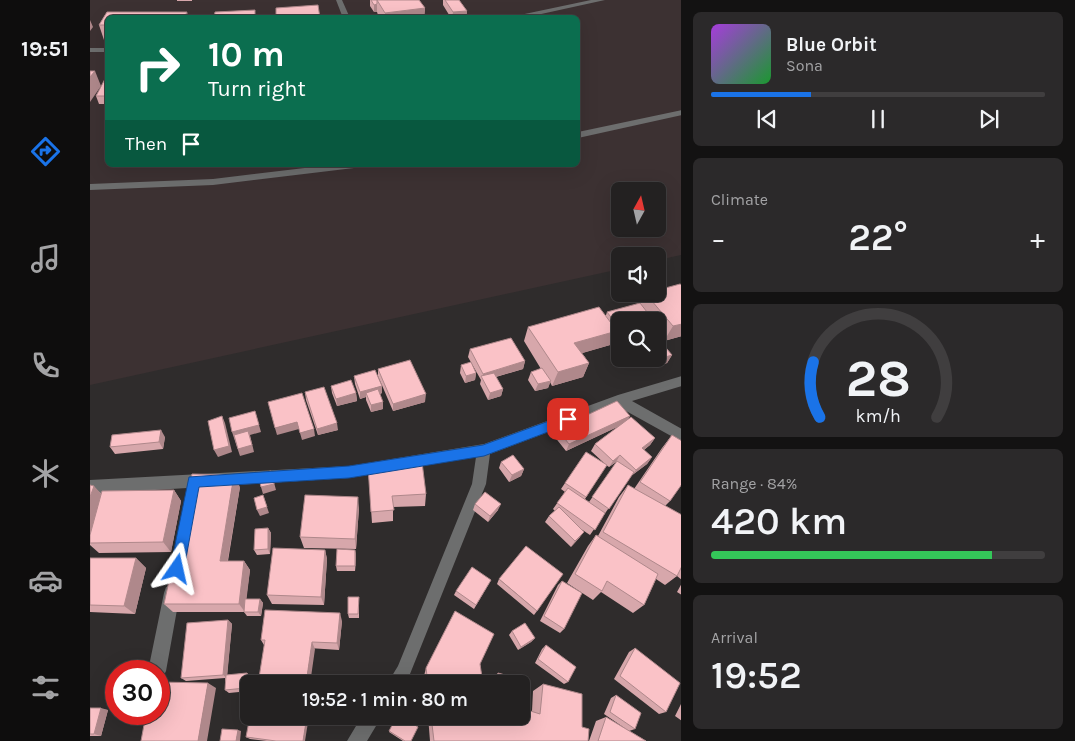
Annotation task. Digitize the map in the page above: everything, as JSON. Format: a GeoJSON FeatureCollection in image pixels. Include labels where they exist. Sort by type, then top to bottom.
{"type":"FeatureCollection","features":[{"type":"Feature","properties":{"kind":"street"},"geometry":{"type":"LineString","coordinates":[[340,0],[346,15]]}},
{"type":"Feature","properties":{"kind":"street"},"geometry":{"type":"LineString","coordinates":[[524,15],[602,0]]}},
{"type":"Feature","properties":{"kind":"street"},"geometry":{"type":"LineString","coordinates":[[90,50],[105,50]]}},
{"type":"Feature","properties":{"kind":"street"},"geometry":{"type":"LineString","coordinates":[[580,135],[681,112]]}},
{"type":"Feature","properties":{"kind":"street"},"geometry":{"type":"LineString","coordinates":[[90,187],[213,182],[337,167]]}},
{"type":"Feature","properties":{"kind":"street"},"geometry":{"type":"LineString","coordinates":[[90,487],[349,472],[484,450],[618,400],[681,381]]}},
{"type":"Feature","properties":{"kind":"street"},"geometry":{"type":"LineString","coordinates":[[618,400],[681,436]]}},
{"type":"Feature","properties":{"kind":"street"},"geometry":{"type":"LineString","coordinates":[[402,675],[479,484],[484,450]]}},
{"type":"Feature","properties":{"kind":"street"},"geometry":{"type":"LineString","coordinates":[[190,500],[194,481]]}},
{"type":"Feature","properties":{"kind":"street"},"geometry":{"type":"LineString","coordinates":[[159,660],[175,575]]}},
{"type":"Feature","properties":{"kind":"street"},"geometry":{"type":"LineString","coordinates":[[356,741],[367,725]]}},
{"type":"Feature","properties":{"kind":"shaded area"},"geometry":{"type":"Polygon","coordinates":[[[90,0],[681,0],[681,255],[666,258],[666,247],[611,247],[611,271],[90,385],[90,0]]]}},
{"type":"Feature","properties":{"kind":"building"},"geometry":{"type":"Polygon","coordinates":[[[371,0],[377,0],[377,4],[374,5],[371,0]]]}},
{"type":"Feature","properties":{"kind":"building"},"geometry":{"type":"Polygon","coordinates":[[[377,0],[419,0],[425,8],[385,13],[377,0]]]}},
{"type":"Feature","properties":{"kind":"building"},"geometry":{"type":"Polygon","coordinates":[[[445,0],[459,0],[467,11],[453,12],[445,0]]]}},
{"type":"Feature","properties":{"kind":"building"},"geometry":{"type":"Polygon","coordinates":[[[318,5],[320,15],[276,15],[276,8],[318,5]]]}},
{"type":"Feature","properties":{"kind":"building"},"geometry":{"type":"Polygon","coordinates":[[[255,10],[255,15],[214,15],[215,12],[255,10]]]}},
{"type":"Feature","properties":{"kind":"building"},"geometry":{"type":"Polygon","coordinates":[[[107,12],[187,12],[186,15],[105,15],[107,12]]]}},
{"type":"Feature","properties":{"kind":"building"},"geometry":{"type":"Polygon","coordinates":[[[105,15],[105,25],[99,25],[105,15]]]}},
{"type":"Feature","properties":{"kind":"building"},"geometry":{"type":"Polygon","coordinates":[[[105,79],[105,96],[96,96],[105,79]]]}},
{"type":"Feature","properties":{"kind":"building"},"geometry":{"type":"Polygon","coordinates":[[[681,284],[681,324],[673,326],[666,318],[666,312],[661,312],[653,302],[666,302],[666,288],[681,284]]]}},
{"type":"Feature","properties":{"kind":"building"},"geometry":{"type":"Polygon","coordinates":[[[640,303],[647,312],[611,312],[611,317],[607,312],[640,303]]]}},
{"type":"Feature","properties":{"kind":"building"},"geometry":{"type":"Polygon","coordinates":[[[599,307],[611,323],[611,333],[574,343],[589,363],[558,372],[528,327],[599,307]]]}},
{"type":"Feature","properties":{"kind":"building"},"geometry":{"type":"Polygon","coordinates":[[[511,338],[525,361],[483,374],[470,349],[511,338]]]}},
{"type":"Feature","properties":{"kind":"building"},"geometry":{"type":"Polygon","coordinates":[[[666,348],[672,355],[666,357],[666,348]]]}},
{"type":"Feature","properties":{"kind":"building"},"geometry":{"type":"Polygon","coordinates":[[[410,360],[426,394],[393,404],[378,369],[410,360]]]}},
{"type":"Feature","properties":{"kind":"building"},"geometry":{"type":"Polygon","coordinates":[[[471,362],[476,373],[466,376],[461,365],[471,362]]]}},
{"type":"Feature","properties":{"kind":"building"},"geometry":{"type":"Polygon","coordinates":[[[542,368],[551,381],[538,384],[531,372],[542,368]]]}},
{"type":"Feature","properties":{"kind":"building"},"geometry":{"type":"Polygon","coordinates":[[[375,370],[382,386],[360,392],[354,376],[375,370]]]}},
{"type":"Feature","properties":{"kind":"building"},"geometry":{"type":"Polygon","coordinates":[[[494,373],[503,389],[490,393],[481,376],[494,373]]]}},
{"type":"Feature","properties":{"kind":"building"},"geometry":{"type":"Polygon","coordinates":[[[351,380],[356,393],[336,399],[331,386],[351,380]]]}},
{"type":"Feature","properties":{"kind":"building"},"geometry":{"type":"Polygon","coordinates":[[[324,387],[337,423],[317,429],[305,392],[324,387]]]}},
{"type":"Feature","properties":{"kind":"building"},"geometry":{"type":"Polygon","coordinates":[[[378,389],[383,402],[371,405],[366,393],[378,389]]]}},
{"type":"Feature","properties":{"kind":"building"},"geometry":{"type":"Polygon","coordinates":[[[302,393],[314,429],[300,433],[297,422],[275,428],[268,402],[302,393]]]}},
{"type":"Feature","properties":{"kind":"building"},"geometry":{"type":"Polygon","coordinates":[[[617,401],[630,416],[569,444],[557,429],[617,401]]]}},
{"type":"Feature","properties":{"kind":"building"},"geometry":{"type":"Polygon","coordinates":[[[255,411],[259,425],[232,432],[229,418],[255,411]]]}},
{"type":"Feature","properties":{"kind":"building"},"geometry":{"type":"Polygon","coordinates":[[[222,416],[229,446],[214,450],[208,421],[222,416]]]}},
{"type":"Feature","properties":{"kind":"building"},"geometry":{"type":"Polygon","coordinates":[[[631,417],[655,438],[642,448],[652,457],[636,470],[620,455],[613,461],[595,444],[631,417]]]}},
{"type":"Feature","properties":{"kind":"building"},"geometry":{"type":"Polygon","coordinates":[[[161,430],[159,442],[110,447],[112,435],[161,430]]]}},
{"type":"Feature","properties":{"kind":"building"},"geometry":{"type":"Polygon","coordinates":[[[248,431],[252,445],[238,449],[234,435],[248,431]]]}},
{"type":"Feature","properties":{"kind":"building"},"geometry":{"type":"Polygon","coordinates":[[[672,435],[681,440],[681,485],[670,501],[640,482],[672,435]]]}},
{"type":"Feature","properties":{"kind":"building"},"geometry":{"type":"Polygon","coordinates":[[[586,452],[607,465],[586,497],[565,483],[586,452]]]}},
{"type":"Feature","properties":{"kind":"building"},"geometry":{"type":"Polygon","coordinates":[[[513,455],[524,469],[512,475],[501,462],[513,455]]]}},
{"type":"Feature","properties":{"kind":"building"},"geometry":{"type":"Polygon","coordinates":[[[617,461],[634,472],[609,509],[592,497],[617,461]]]}},
{"type":"Feature","properties":{"kind":"building"},"geometry":{"type":"Polygon","coordinates":[[[422,462],[426,494],[392,496],[394,510],[371,512],[368,466],[422,462]]]}},
{"type":"Feature","properties":{"kind":"building"},"geometry":{"type":"Polygon","coordinates":[[[271,471],[274,484],[261,487],[258,474],[271,471]]]}},
{"type":"Feature","properties":{"kind":"building"},"geometry":{"type":"Polygon","coordinates":[[[192,474],[234,475],[220,561],[244,561],[239,604],[164,604],[192,474]]]}},
{"type":"Feature","properties":{"kind":"building"},"geometry":{"type":"Polygon","coordinates":[[[90,485],[94,486],[90,497],[90,485]]]}},
{"type":"Feature","properties":{"kind":"building"},"geometry":{"type":"Polygon","coordinates":[[[628,485],[681,514],[681,568],[677,576],[603,532],[628,485]]]}},
{"type":"Feature","properties":{"kind":"building"},"geometry":{"type":"Polygon","coordinates":[[[568,488],[605,513],[595,530],[557,503],[568,488]]]}},
{"type":"Feature","properties":{"kind":"building"},"geometry":{"type":"Polygon","coordinates":[[[174,490],[163,542],[90,543],[90,535],[102,491],[174,490]]]}},
{"type":"Feature","properties":{"kind":"building"},"geometry":{"type":"Polygon","coordinates":[[[485,492],[501,504],[490,516],[475,504],[485,492]]]}},
{"type":"Feature","properties":{"kind":"building"},"geometry":{"type":"Polygon","coordinates":[[[263,495],[267,507],[257,510],[254,498],[263,495]]]}},
{"type":"Feature","properties":{"kind":"building"},"geometry":{"type":"Polygon","coordinates":[[[305,495],[358,497],[355,539],[300,537],[305,495]]]}},
{"type":"Feature","properties":{"kind":"building"},"geometry":{"type":"Polygon","coordinates":[[[559,507],[584,532],[575,541],[549,516],[559,507]]]}},
{"type":"Feature","properties":{"kind":"building"},"geometry":{"type":"Polygon","coordinates":[[[268,528],[268,549],[254,550],[255,529],[268,528]]]}},
{"type":"Feature","properties":{"kind":"building"},"geometry":{"type":"Polygon","coordinates":[[[596,535],[658,574],[644,605],[607,581],[602,591],[575,574],[596,535]]]}},
{"type":"Feature","properties":{"kind":"building"},"geometry":{"type":"Polygon","coordinates":[[[526,546],[563,574],[537,611],[499,579],[526,546]]]}},
{"type":"Feature","properties":{"kind":"building"},"geometry":{"type":"Polygon","coordinates":[[[273,548],[325,550],[321,597],[267,595],[273,548]]]}},
{"type":"Feature","properties":{"kind":"building"},"geometry":{"type":"Polygon","coordinates":[[[337,549],[355,550],[355,566],[336,566],[337,549]]]}},
{"type":"Feature","properties":{"kind":"building"},"geometry":{"type":"Polygon","coordinates":[[[90,558],[136,558],[124,606],[90,605],[90,558]]]}},
{"type":"Feature","properties":{"kind":"building"},"geometry":{"type":"Polygon","coordinates":[[[472,567],[491,580],[476,605],[456,591],[472,567]]]}},
{"type":"Feature","properties":{"kind":"building"},"geometry":{"type":"Polygon","coordinates":[[[562,581],[582,593],[564,629],[544,616],[562,581]]]}},
{"type":"Feature","properties":{"kind":"building"},"geometry":{"type":"Polygon","coordinates":[[[348,597],[359,597],[358,614],[348,614],[348,597]]]}},
{"type":"Feature","properties":{"kind":"building"},"geometry":{"type":"Polygon","coordinates":[[[245,599],[260,599],[258,612],[244,612],[245,599]]]}},
{"type":"Feature","properties":{"kind":"building"},"geometry":{"type":"Polygon","coordinates":[[[265,610],[340,613],[337,643],[312,642],[307,675],[259,675],[265,640],[261,640],[265,610]]]}},
{"type":"Feature","properties":{"kind":"building"},"geometry":{"type":"Polygon","coordinates":[[[455,611],[494,634],[480,664],[482,675],[427,675],[426,668],[455,611]]]}},
{"type":"Feature","properties":{"kind":"building"},"geometry":{"type":"Polygon","coordinates":[[[228,620],[223,675],[181,678],[187,623],[228,620]]]}},
{"type":"Feature","properties":{"kind":"building"},"geometry":{"type":"Polygon","coordinates":[[[525,623],[535,638],[521,647],[512,631],[525,623]]]}},
{"type":"Feature","properties":{"kind":"building"},"geometry":{"type":"Polygon","coordinates":[[[546,645],[576,667],[568,682],[538,659],[546,645]]]}},
{"type":"Feature","properties":{"kind":"building"},"geometry":{"type":"Polygon","coordinates":[[[635,648],[680,683],[666,712],[620,676],[635,648]]]}},
{"type":"Feature","properties":{"kind":"building"},"geometry":{"type":"Polygon","coordinates":[[[247,673],[247,675],[240,675],[240,689],[225,690],[226,675],[247,673]]]}},
{"type":"Feature","properties":{"kind":"building"},"geometry":{"type":"Polygon","coordinates":[[[170,682],[208,683],[198,741],[141,741],[144,725],[170,725],[170,682]]]}},
{"type":"Feature","properties":{"kind":"building"},"geometry":{"type":"Polygon","coordinates":[[[543,684],[582,694],[582,727],[589,729],[588,741],[434,741],[432,725],[530,725],[530,711],[540,714],[543,684]]]}},
{"type":"Feature","properties":{"kind":"building"},"geometry":{"type":"Polygon","coordinates":[[[616,695],[641,713],[635,729],[610,712],[616,695]]]}},
{"type":"Feature","properties":{"kind":"building"},"geometry":{"type":"Polygon","coordinates":[[[90,708],[101,708],[94,734],[90,734],[90,708]]]}},
{"type":"Feature","properties":{"kind":"building"},"geometry":{"type":"Polygon","coordinates":[[[606,717],[646,741],[598,741],[606,717]]]}},
{"type":"Feature","properties":{"kind":"building"},"geometry":{"type":"Polygon","coordinates":[[[248,725],[306,725],[303,741],[276,741],[246,737],[248,725]]]}},
{"type":"Feature","properties":{"kind":"building"},"geometry":{"type":"Polygon","coordinates":[[[392,725],[415,725],[418,727],[411,741],[405,741],[389,731],[392,725]]]}},
{"type":"Feature","properties":{"kind":"building"},"geometry":{"type":"Polygon","coordinates":[[[222,729],[238,730],[236,741],[220,741],[222,729]]]}},
{"type":"Feature","properties":{"kind":"route"},"geometry":{"type":"LineString","coordinates":[[177,569],[194,481],[349,472],[484,450],[568,419]]}}]}
